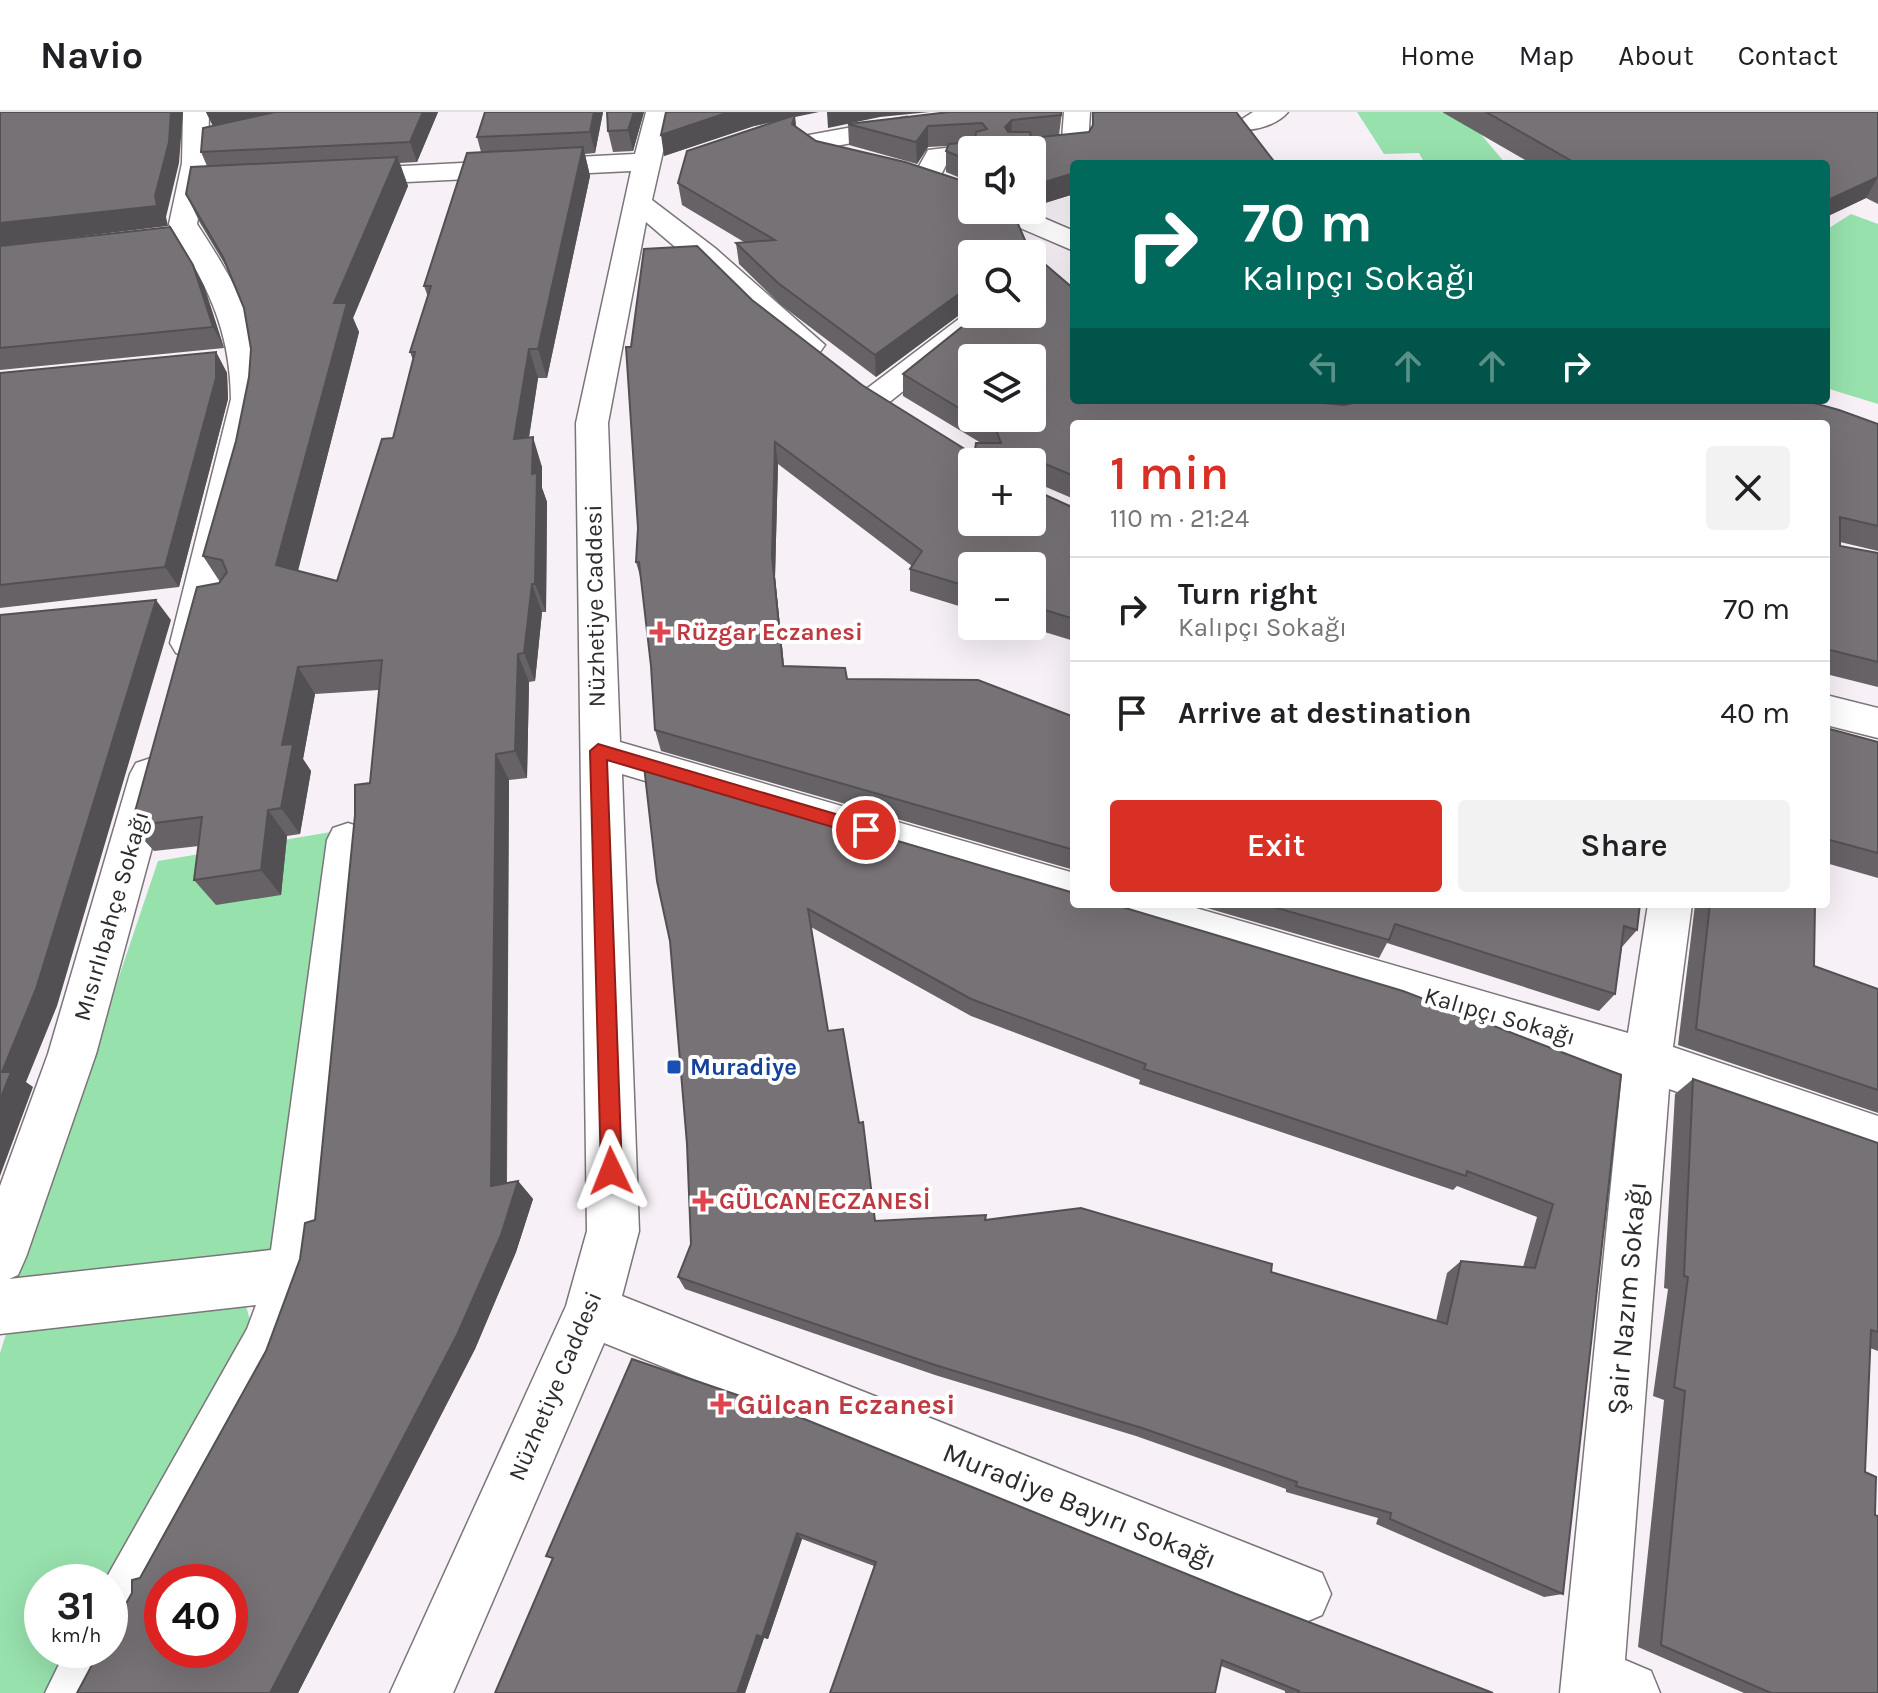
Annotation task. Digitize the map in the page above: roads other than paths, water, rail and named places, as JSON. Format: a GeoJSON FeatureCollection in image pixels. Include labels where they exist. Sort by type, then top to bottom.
{"type":"FeatureCollection","features":[{"type":"Feature","properties":{"kind":"street","name":"Nüzhetiye Caddesi"},"geometry":{"type":"LineString","coordinates":[[421,1693],[591,1311],[613,1231],[598,751],[592,423],[625,252],[649,178],[659,112]]}},
{"type":"Feature","properties":{"kind":"street"},"geometry":{"type":"LineString","coordinates":[[796,135],[849,112]]}},
{"type":"Feature","properties":{"kind":"street"},"geometry":{"type":"LineString","coordinates":[[1046,148],[1075,146],[1077,112]]}},
{"type":"Feature","properties":{"kind":"street"},"geometry":{"type":"LineString","coordinates":[[1249,123],[1275,112]]}},
{"type":"Feature","properties":{"kind":"street"},"geometry":{"type":"LineString","coordinates":[[796,135],[925,122]]}},
{"type":"Feature","properties":{"kind":"street"},"geometry":{"type":"LineString","coordinates":[[179,677],[247,399],[231,361],[222,285],[174,237],[182,213],[208,184],[207,128]]}},
{"type":"Feature","properties":{"kind":"street"},"geometry":{"type":"LineString","coordinates":[[796,135],[857,161]]}},
{"type":"Feature","properties":{"kind":"street"},"geometry":{"type":"LineString","coordinates":[[899,170],[939,182],[937,156],[958,154]]}},
{"type":"Feature","properties":{"kind":"street"},"geometry":{"type":"LineString","coordinates":[[317,179],[649,178],[702,249],[768,313],[864,386],[961,328]]}},
{"type":"Feature","properties":{"kind":"street"},"geometry":{"type":"LineString","coordinates":[[1024,224],[1067,251]]}},
{"type":"Feature","properties":{"kind":"street"},"geometry":{"type":"LineString","coordinates":[[625,252],[638,246],[661,245],[702,249]]}},
{"type":"Feature","properties":{"kind":"street"},"geometry":{"type":"LineString","coordinates":[[1830,711],[1878,723]]}},
{"type":"Feature","properties":{"kind":"street","name":"Mısırlıbahçe Sokağı"},"geometry":{"type":"LineString","coordinates":[[0,1257],[72,1054],[162,737]]}},
{"type":"Feature","properties":{"kind":"street"},"geometry":{"type":"LineString","coordinates":[[598,751],[1070,890]]}},
{"type":"Feature","properties":{"kind":"street"},"geometry":{"type":"LineString","coordinates":[[128,1599],[269,1344],[294,1274],[348,840]]}},
{"type":"Feature","properties":{"kind":"street","name":"Kalıpçı Sokağı"},"geometry":{"type":"LineString","coordinates":[[1132,908],[1647,1060],[1878,1139]]}},
{"type":"Feature","properties":{"kind":"street","name":"Şair Nazım Sokağı"},"geometry":{"type":"LineString","coordinates":[[1604,1688],[1647,1060],[1669,908]]}},
{"type":"Feature","properties":{"kind":"street"},"geometry":{"type":"LineString","coordinates":[[0,1307],[294,1274]]}},
{"type":"Feature","properties":{"kind":"street","name":"Muradiye Bayırı Sokağı"},"geometry":{"type":"LineString","coordinates":[[591,1311],[1301,1594]]}},
{"type":"Feature","properties":{"kind":"street"},"geometry":{"type":"LineString","coordinates":[[76,1693],[90,1668]]}},
{"type":"Feature","properties":{"kind":"place","name":"Rüzgar Eczanesi"},"geometry":{"type":"Point","coordinates":[660,632]}},
{"type":"Feature","properties":{"kind":"place","name":"Muradiye"},"geometry":{"type":"Point","coordinates":[674,1067]}},
{"type":"Feature","properties":{"kind":"place","name":"GÜLCAN ECZANESİ"},"geometry":{"type":"Point","coordinates":[703,1201]}},
{"type":"Feature","properties":{"kind":"place","name":"Gülcan Eczanesi"},"geometry":{"type":"Point","coordinates":[721,1404]}}]}
